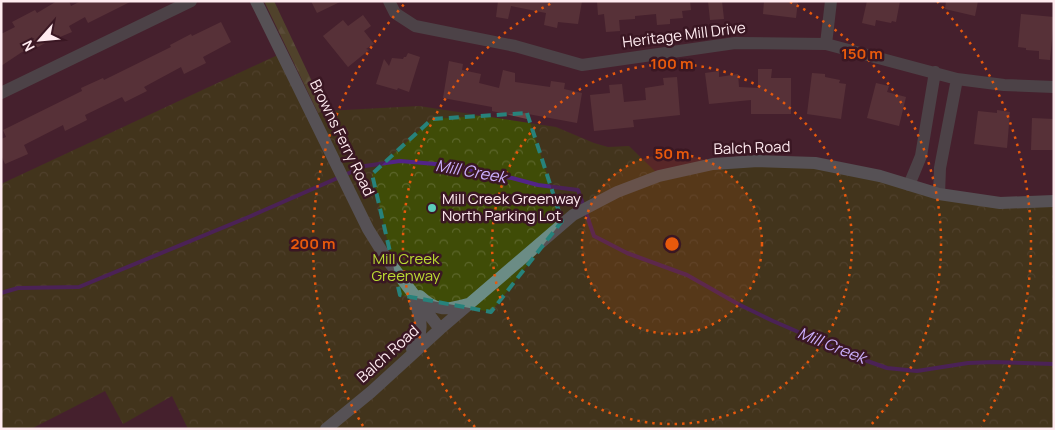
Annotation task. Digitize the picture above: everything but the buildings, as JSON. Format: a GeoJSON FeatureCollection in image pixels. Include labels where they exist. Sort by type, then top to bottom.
{"type":"FeatureCollection","features":[{"type":"Feature","properties":{"kind":"street"},"geometry":{"type":"LineString","coordinates":[[1,94],[190,1]]}},
{"type":"Feature","properties":{"kind":"street","name":"Browns Ferry Road"},"geometry":{"type":"LineString","coordinates":[[256,1],[368,229],[386,258],[440,329]]}},
{"type":"Feature","properties":{"kind":"street","name":"Heritage Mill Drive"},"geometry":{"type":"LineString","coordinates":[[389,1],[395,13],[415,26],[515,46],[582,65],[736,42],[826,44],[957,79],[1054,87]]}},
{"type":"Feature","properties":{"kind":"street"},"geometry":{"type":"LineString","coordinates":[[826,44],[831,1]]}},
{"type":"Feature","properties":{"kind":"street"},"geometry":{"type":"LineString","coordinates":[[908,185],[921,156],[935,72]]}},
{"type":"Feature","properties":{"kind":"street"},"geometry":{"type":"LineString","coordinates":[[939,194],[940,168],[957,79]]}},
{"type":"Feature","properties":{"kind":"street","name":"Balch Road"},"geometry":{"type":"LineString","coordinates":[[326,429],[371,392],[440,329],[573,215],[617,192],[660,176],[704,166],[758,161],[814,163],[880,176],[939,194],[1000,202],[1054,201]]}},
{"type":"Feature","properties":{"kind":"street","name":"Browns Ferry Road"},"geometry":{"type":"LineString","coordinates":[[407,284],[427,303],[439,309],[471,303]]}},
{"type":"Feature","properties":{"kind":"street","name":"Browns Ferry Road"},"geometry":{"type":"LineString","coordinates":[[403,362],[418,342],[421,318],[407,284]]}},
{"type":"Feature","properties":{"kind":"highlighted area"},"geometry":{"type":"Polygon","coordinates":[[[527,113],[562,221],[491,312],[400,295],[372,174],[432,119],[527,113]]]}},
{"type":"Feature","properties":{"kind":"green space"},"geometry":{"type":"Polygon","coordinates":[[[264,1],[274,1],[326,111],[318,113],[264,1]]]}},
{"type":"Feature","properties":{"kind":"green space","name":"Mill Creek Greenway"},"geometry":{"type":"Polygon","coordinates":[[[282,53],[312,115],[326,111],[419,106],[556,127],[608,147],[629,146],[660,176],[713,164],[814,163],[939,194],[1054,201],[1054,429],[188,429],[172,396],[123,424],[105,391],[31,429],[1,429],[1,184],[282,53]]]}},
{"type":"Feature","properties":{"kind":"waterway","name":"Mill Creek"},"geometry":{"type":"LineString","coordinates":[[1,293],[18,288],[79,287],[251,216],[365,166],[400,161],[459,166],[483,174],[512,178],[538,185],[578,190],[594,236],[627,253],[687,275],[738,304],[773,321],[856,357],[887,368],[917,371],[968,363],[1054,364]]}},
{"type":"Feature","properties":{"kind":"place","name":"Mill Creek Greenway North Parking Lot"},"geometry":{"type":"Point","coordinates":[432,208]}}]}
